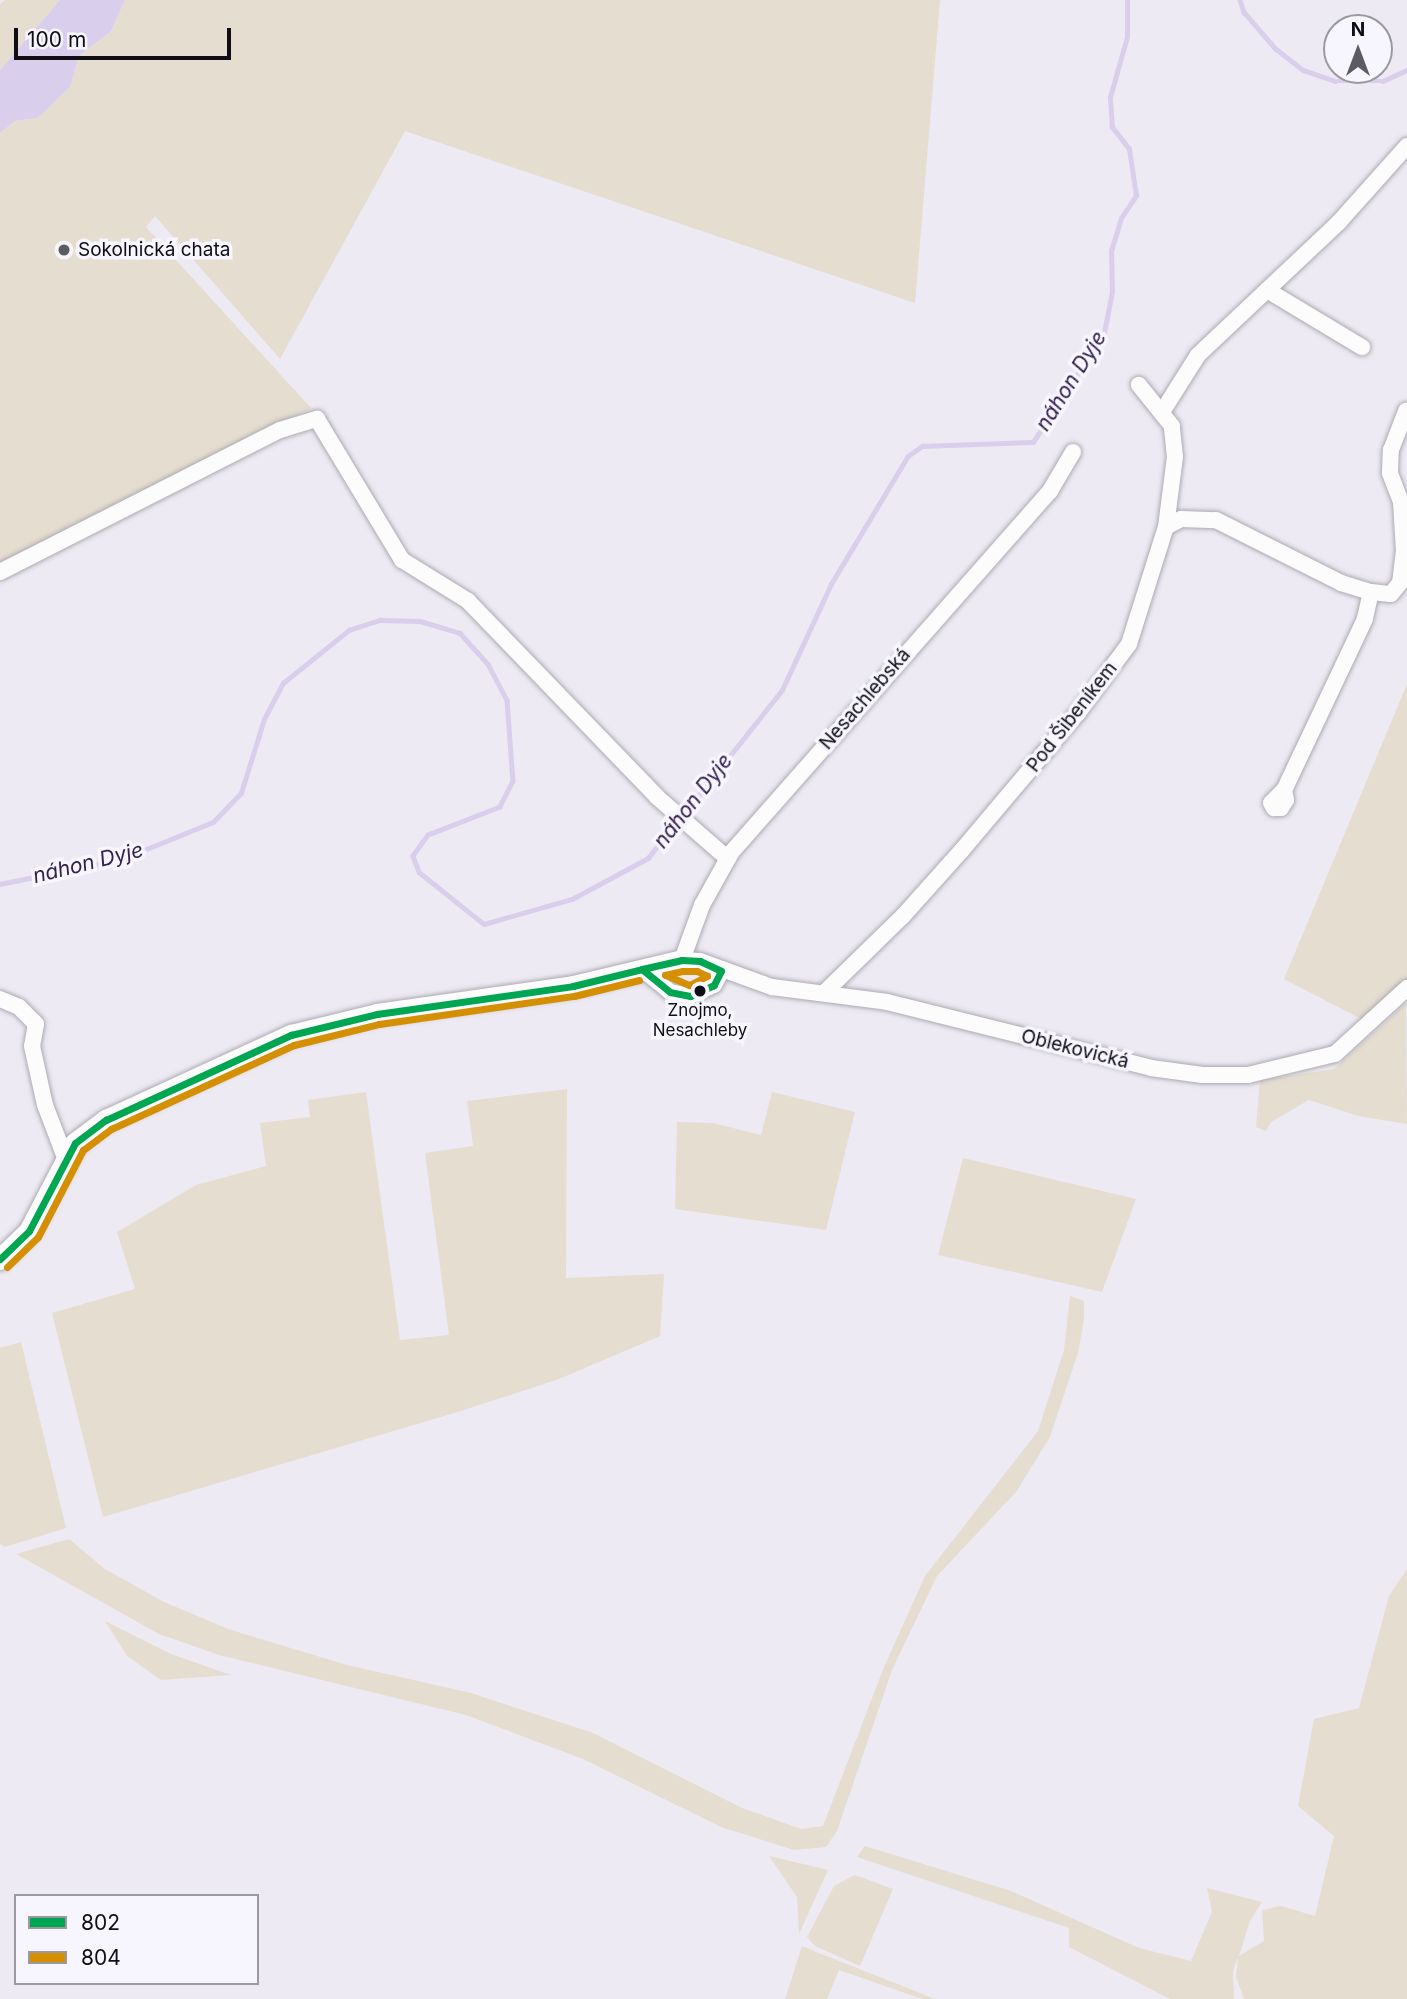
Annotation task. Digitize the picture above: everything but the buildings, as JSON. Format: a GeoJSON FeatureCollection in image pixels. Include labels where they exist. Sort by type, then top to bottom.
{"type":"FeatureCollection","features":[{"type":"Feature","properties":{"kind":"street"},"geometry":{"type":"LineString","coordinates":[[1162,412],[1198,355],[1339,222],[1407,146]]}},
{"type":"Feature","properties":{"kind":"street"},"geometry":{"type":"LineString","coordinates":[[1267,290],[1362,347]]}},
{"type":"Feature","properties":{"kind":"street","name":"Pod Šibeníkem"},"geometry":{"type":"LineString","coordinates":[[825,992],[903,916],[962,850],[1077,714],[1129,644],[1166,527],[1175,457],[1172,426],[1139,386]]}},
{"type":"Feature","properties":{"kind":"street"},"geometry":{"type":"LineString","coordinates":[[1166,527],[1181,519],[1216,520],[1341,583],[1371,593],[1391,594],[1400,583],[1401,502],[1390,473],[1391,450],[1406,411]]}},
{"type":"Feature","properties":{"kind":"street"},"geometry":{"type":"LineString","coordinates":[[0,572],[280,430],[317,419],[402,560],[468,601],[672,811],[728,859]]}},
{"type":"Feature","properties":{"kind":"street","name":"Nesachlebská"},"geometry":{"type":"LineString","coordinates":[[681,960],[702,905],[728,859],[764,812],[1050,491],[1073,452]]}},
{"type":"Feature","properties":{"kind":"street"},"geometry":{"type":"LineString","coordinates":[[1284,790],[1365,619],[1371,593]]}},
{"type":"Feature","properties":{"kind":"street","name":"Oblekovická"},"geometry":{"type":"LineString","coordinates":[[0,1259],[29,1231],[75,1143],[106,1120],[291,1035],[377,1014],[573,986],[681,960],[700,961],[721,971],[772,987],[887,1002],[1151,1068],[1214,1075],[1280,1069],[1335,1054],[1407,988]]}},
{"type":"Feature","properties":{"kind":"street"},"geometry":{"type":"LineString","coordinates":[[642,970],[670,992],[690,996],[715,985],[721,971]]}},
{"type":"Feature","properties":{"kind":"street"},"geometry":{"type":"LineString","coordinates":[[0,999],[19,1007],[36,1024],[32,1046],[45,1105],[66,1160]]}},
{"type":"Feature","properties":{"kind":"shaded area"},"geometry":{"type":"Polygon","coordinates":[[[5,0],[60,0],[0,70],[0,4],[5,0]]]}},
{"type":"Feature","properties":{"kind":"shaded area"},"geometry":{"type":"Polygon","coordinates":[[[60,0],[125,0],[111,31],[79,56],[70,87],[38,118],[15,121],[0,133],[0,70],[60,0]]]}},
{"type":"Feature","properties":{"kind":"shaded area"},"geometry":{"type":"Polygon","coordinates":[[[125,0],[940,0],[915,303],[405,131],[280,359],[155,216],[146,227],[311,408],[0,566],[0,133],[15,121],[38,118],[70,87],[79,56],[111,31],[125,0]]]}},
{"type":"Feature","properties":{"kind":"shaded area"},"geometry":{"type":"Polygon","coordinates":[[[1407,684],[1407,978],[1365,1021],[1284,979],[1407,684]]]}},
{"type":"Feature","properties":{"kind":"shaded area"},"geometry":{"type":"Polygon","coordinates":[[[1406,1003],[1407,1124],[1358,1116],[1309,1100],[1271,1122],[1266,1131],[1256,1127],[1260,1080],[1334,1069],[1406,1003]]]}},
{"type":"Feature","properties":{"kind":"shaded area"},"geometry":{"type":"Polygon","coordinates":[[[567,1089],[566,1278],[664,1274],[660,1336],[559,1379],[461,1411],[103,1517],[52,1313],[135,1289],[117,1232],[196,1185],[266,1166],[260,1123],[310,1117],[308,1100],[366,1092],[400,1340],[449,1335],[425,1153],[473,1146],[467,1101],[567,1089]]]}},
{"type":"Feature","properties":{"kind":"shaded area"},"geometry":{"type":"Polygon","coordinates":[[[772,1092],[855,1112],[826,1230],[675,1209],[677,1122],[713,1123],[761,1135],[772,1092]]]}},
{"type":"Feature","properties":{"kind":"shaded area"},"geometry":{"type":"Polygon","coordinates":[[[963,1158],[1136,1199],[1102,1292],[938,1255],[963,1158]]]}},
{"type":"Feature","properties":{"kind":"shaded area"},"geometry":{"type":"Polygon","coordinates":[[[1070,1296],[1084,1301],[1084,1319],[1078,1353],[1050,1437],[1016,1492],[937,1576],[892,1670],[837,1831],[826,1847],[794,1850],[721,1827],[583,1759],[466,1715],[219,1655],[159,1634],[16,1554],[69,1539],[105,1569],[164,1602],[231,1630],[347,1665],[471,1693],[593,1733],[742,1808],[801,1829],[823,1826],[884,1667],[925,1576],[1038,1431],[1064,1350],[1070,1296]]]}},
{"type":"Feature","properties":{"kind":"shaded area"},"geometry":{"type":"Polygon","coordinates":[[[21,1342],[66,1528],[5,1547],[0,1544],[0,1348],[21,1342]]]}},
{"type":"Feature","properties":{"kind":"shaded area"},"geometry":{"type":"Polygon","coordinates":[[[1407,1569],[1407,1999],[1244,1999],[1236,1977],[1238,1957],[1233,1971],[1234,1999],[1170,1999],[1069,1947],[1069,1928],[857,1857],[865,1846],[1011,1891],[1139,1948],[1191,1961],[1212,1912],[1207,1888],[1262,1902],[1250,1921],[1239,1956],[1264,1941],[1262,1910],[1281,1906],[1315,1916],[1334,1836],[1298,1806],[1314,1719],[1359,1708],[1389,1596],[1407,1569]]]}},
{"type":"Feature","properties":{"kind":"shaded area"},"geometry":{"type":"Polygon","coordinates":[[[105,1621],[171,1654],[231,1675],[161,1680],[127,1656],[105,1621]]]}},
{"type":"Feature","properties":{"kind":"shaded area"},"geometry":{"type":"Polygon","coordinates":[[[769,1856],[828,1870],[799,1934],[797,1897],[769,1856]]]}},
{"type":"Feature","properties":{"kind":"shaded area"},"geometry":{"type":"Polygon","coordinates":[[[855,1875],[893,1889],[860,1966],[815,1946],[807,1937],[834,1886],[855,1875]]]}},
{"type":"Feature","properties":{"kind":"shaded area"},"geometry":{"type":"Polygon","coordinates":[[[802,1946],[935,1999],[922,1999],[839,1970],[827,1999],[785,1999],[802,1946]]]}},
{"type":"Feature","properties":{"kind":"waterway","name":"náhon Dyje"},"geometry":{"type":"LineString","coordinates":[[683,815],[782,690],[831,584],[908,456],[922,446],[1033,442],[1104,333],[1112,292],[1111,251],[1121,218],[1136,196],[1129,149],[1112,127],[1110,97],[1127,37],[1127,0]]}},
{"type":"Feature","properties":{"kind":"waterway","name":"náhon Dyje"},"geometry":{"type":"LineString","coordinates":[[1240,0],[1244,12],[1275,48],[1303,70],[1335,81],[1383,81],[1407,70]]}},
{"type":"Feature","properties":{"kind":"waterway","name":"náhon Dyje"},"geometry":{"type":"LineString","coordinates":[[0,884],[122,859],[213,822],[241,793],[264,719],[283,683],[349,630],[380,620],[420,621],[460,633],[488,664],[507,700],[513,781],[500,807],[428,835],[413,856],[419,872],[484,924],[572,899],[648,858],[677,821]]}},
{"type":"Feature","properties":{"kind":"transit line","name":"802"},"geometry":{"type":"LineString","coordinates":[[682,960],[700,961],[721,971],[714,985],[690,996],[670,992],[642,969],[682,960]]}},
{"type":"Feature","properties":{"kind":"transit line","name":"802"},"geometry":{"type":"LineString","coordinates":[[0,1259],[29,1231],[75,1143],[106,1120],[291,1035],[377,1014],[573,986],[642,969]]}},
{"type":"Feature","properties":{"kind":"transit line","name":"804"},"geometry":{"type":"LineString","coordinates":[[683,971],[697,971],[707,976],[689,985],[665,975],[683,971]]}},
{"type":"Feature","properties":{"kind":"transit line","name":"804"},"geometry":{"type":"LineString","coordinates":[[7,1267],[38,1237],[83,1150],[111,1129],[294,1045],[379,1024],[574,996],[639,980]]}},
{"type":"Feature","properties":{"kind":"place","name":"Sokolnická chata"},"geometry":{"type":"Point","coordinates":[64,250]}},
{"type":"Feature","properties":{"kind":"place","name":"Znojmo, Nesachleby"},"geometry":{"type":"Point","coordinates":[700,991]}}]}
